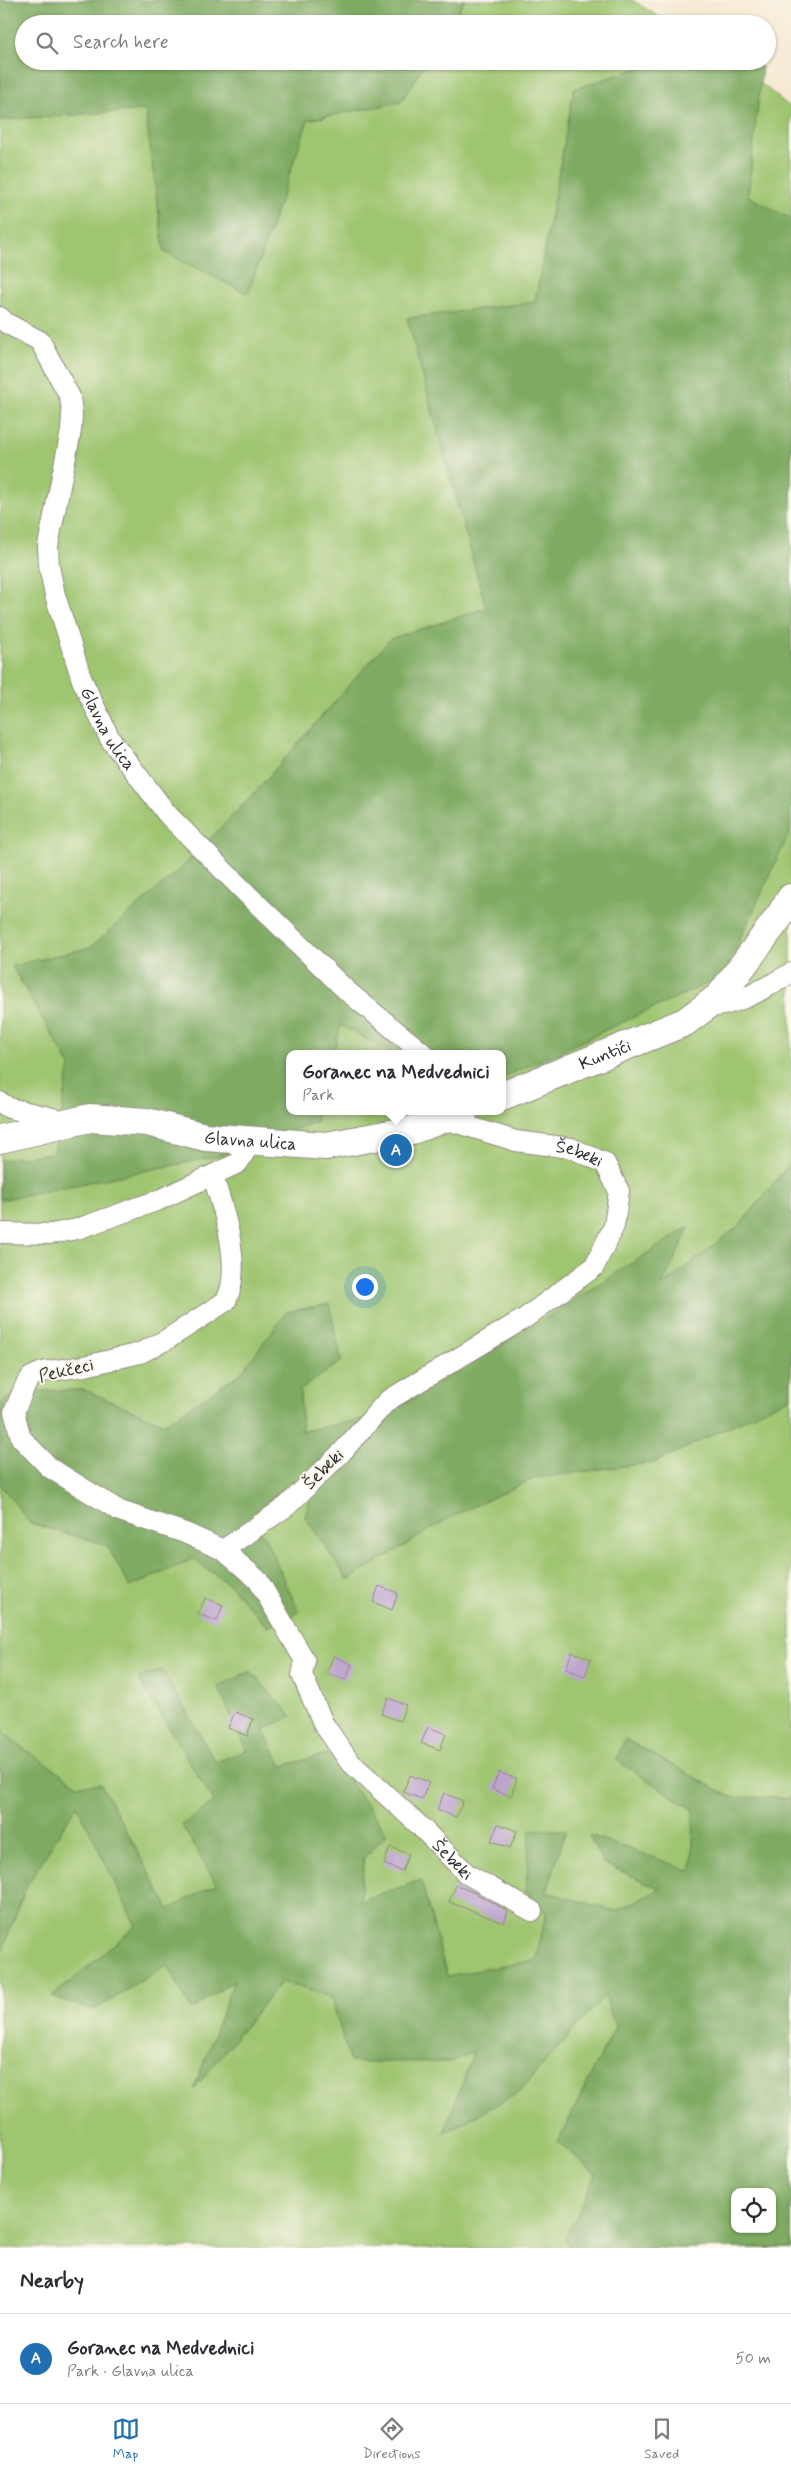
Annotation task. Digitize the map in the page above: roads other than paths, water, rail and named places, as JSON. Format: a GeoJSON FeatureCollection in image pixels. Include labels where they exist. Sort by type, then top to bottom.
{"type":"FeatureCollection","features":[{"type":"Feature","properties":{"kind":"street","name":"Glavna ulica"},"geometry":{"type":"LineString","coordinates":[[0,317],[6,323],[40,341],[70,397],[72,413],[71,431],[48,546],[49,566],[55,595],[82,680],[110,739],[168,815],[347,991],[419,1050]]}},
{"type":"Feature","properties":{"kind":"street","name":"Kuntići"},"geometry":{"type":"LineString","coordinates":[[506,1094],[685,1022],[720,996],[791,898]]}},
{"type":"Feature","properties":{"kind":"street","name":"Kuntići"},"geometry":{"type":"LineString","coordinates":[[705,1007],[723,1006],[763,989],[791,973]]}},
{"type":"Feature","properties":{"kind":"street"},"geometry":{"type":"LineString","coordinates":[[0,1102],[9,1108],[53,1118],[58,1125]]}},
{"type":"Feature","properties":{"kind":"street","name":"Glavna ulica"},"geometry":{"type":"LineString","coordinates":[[0,1140],[90,1118],[138,1122],[205,1137],[326,1146],[412,1130],[454,1115]]}},
{"type":"Feature","properties":{"kind":"street","name":"Šebeki"},"geometry":{"type":"LineString","coordinates":[[454,1115],[516,1141],[571,1148],[605,1163],[619,1191],[614,1226],[594,1267],[525,1318],[387,1401],[342,1452],[287,1506],[222,1550],[258,1580],[305,1661],[302,1675],[323,1723],[349,1761],[422,1827],[467,1874],[532,1911]]}},
{"type":"Feature","properties":{"kind":"street"},"geometry":{"type":"LineString","coordinates":[[0,1232],[51,1234],[77,1228],[159,1200],[238,1163],[252,1141]]}},
{"type":"Feature","properties":{"kind":"street","name":"Pekčeci"},"geometry":{"type":"LineString","coordinates":[[213,1176],[229,1232],[234,1275],[226,1301],[166,1340],[140,1353],[85,1366],[42,1372],[32,1377],[25,1386],[14,1412],[21,1438],[50,1468],[120,1511],[186,1533],[222,1550]]}},
{"type":"Feature","properties":{"kind":"place","name":"Goranec na Medvednici"},"geometry":{"type":"Point","coordinates":[396,1150]}}]}
